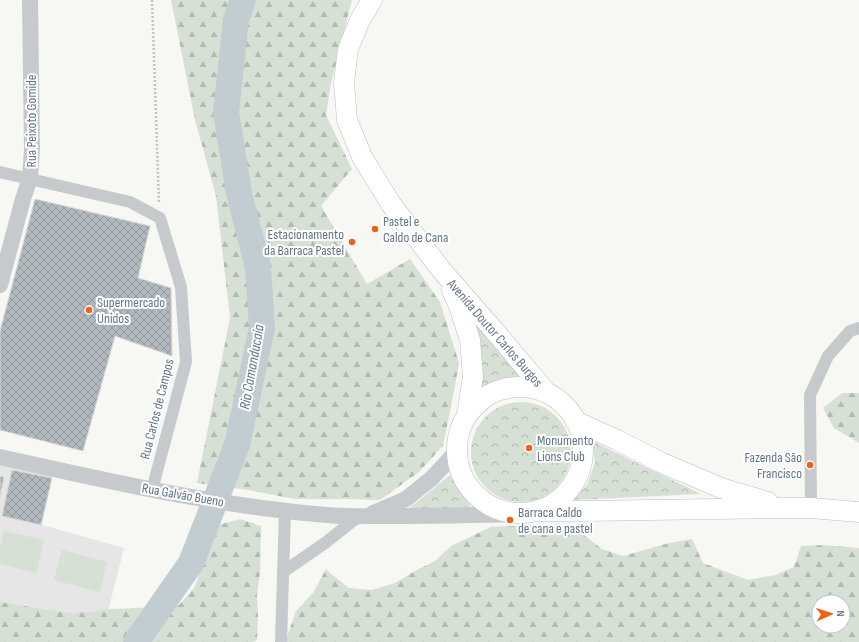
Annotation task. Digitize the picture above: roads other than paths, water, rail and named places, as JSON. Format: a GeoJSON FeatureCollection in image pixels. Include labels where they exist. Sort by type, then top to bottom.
{"type":"FeatureCollection","features":[{"type":"Feature","properties":{"kind":"main road","name":"Avenida Doutor Carlos Burgos"},"geometry":{"type":"LineString","coordinates":[[372,0],[360,20],[348,49],[344,83],[347,120],[362,157],[390,204],[443,272],[547,393]]}},
{"type":"Feature","properties":{"kind":"main road","name":"Avenida Doutor Carlos Burgos"},"geometry":{"type":"LineString","coordinates":[[443,272],[459,306],[470,340],[473,376],[467,416]]}},
{"type":"Feature","properties":{"kind":"main road"},"geometry":{"type":"LineString","coordinates":[[538,511],[558,501],[573,484],[581,464],[582,442],[575,421],[563,405],[547,393],[530,388],[506,389],[494,393],[479,402],[467,416],[459,433],[457,451],[460,470],[468,487],[482,501],[498,510],[517,514],[538,511],[787,508],[810,508],[859,512]]}},
{"type":"Feature","properties":{"kind":"main road"},"geometry":{"type":"LineString","coordinates":[[575,421],[660,462],[721,488],[787,508]]}},
{"type":"Feature","properties":{"kind":"street","name":"Rua Peixoto Gomide"},"geometry":{"type":"LineString","coordinates":[[0,285],[30,178],[32,149],[30,0]]}},
{"type":"Feature","properties":{"kind":"street"},"geometry":{"type":"LineString","coordinates":[[0,172],[30,178]]}},
{"type":"Feature","properties":{"kind":"street","name":"Rua Carlos de Campos"},"geometry":{"type":"LineString","coordinates":[[30,178],[130,202],[160,218],[181,287],[186,362],[152,490]]}},
{"type":"Feature","properties":{"kind":"street"},"geometry":{"type":"LineString","coordinates":[[810,508],[810,395],[828,356],[850,331],[859,328]]}},
{"type":"Feature","properties":{"kind":"street","name":"Rua Galvão Bueno"},"geometry":{"type":"LineString","coordinates":[[364,516],[406,499],[432,478],[457,451]]}},
{"type":"Feature","properties":{"kind":"street","name":"Rua Galvão Bueno"},"geometry":{"type":"LineString","coordinates":[[0,457],[152,490],[284,511],[328,515],[364,516],[517,514]]}},
{"type":"Feature","properties":{"kind":"street"},"geometry":{"type":"LineString","coordinates":[[281,642],[284,511]]}},
{"type":"Feature","properties":{"kind":"street"},"geometry":{"type":"LineString","coordinates":[[283,572],[364,516]]}},
{"type":"Feature","properties":{"kind":"waterway","name":"Rio Camanducaia"},"geometry":{"type":"LineString","coordinates":[[136,642],[191,563],[237,445],[262,328],[258,267],[239,193],[226,112],[236,20],[243,0]]}},
{"type":"Feature","properties":{"kind":"place","name":"Pastel e Caldo de Cana"},"geometry":{"type":"Point","coordinates":[375,229]}},
{"type":"Feature","properties":{"kind":"place","name":"Estacionamento da Barraca Pastel"},"geometry":{"type":"Point","coordinates":[352,242]}},
{"type":"Feature","properties":{"kind":"place","name":"Supermercado Unidos"},"geometry":{"type":"Point","coordinates":[89,310]}},
{"type":"Feature","properties":{"kind":"place","name":"Monumento Lions Club"},"geometry":{"type":"Point","coordinates":[529,448]}},
{"type":"Feature","properties":{"kind":"place","name":"Fazenda São Francisco"},"geometry":{"type":"Point","coordinates":[810,465]}},
{"type":"Feature","properties":{"kind":"place","name":"Barraca Caldo de cana e pastel"},"geometry":{"type":"Point","coordinates":[510,520]}}]}
